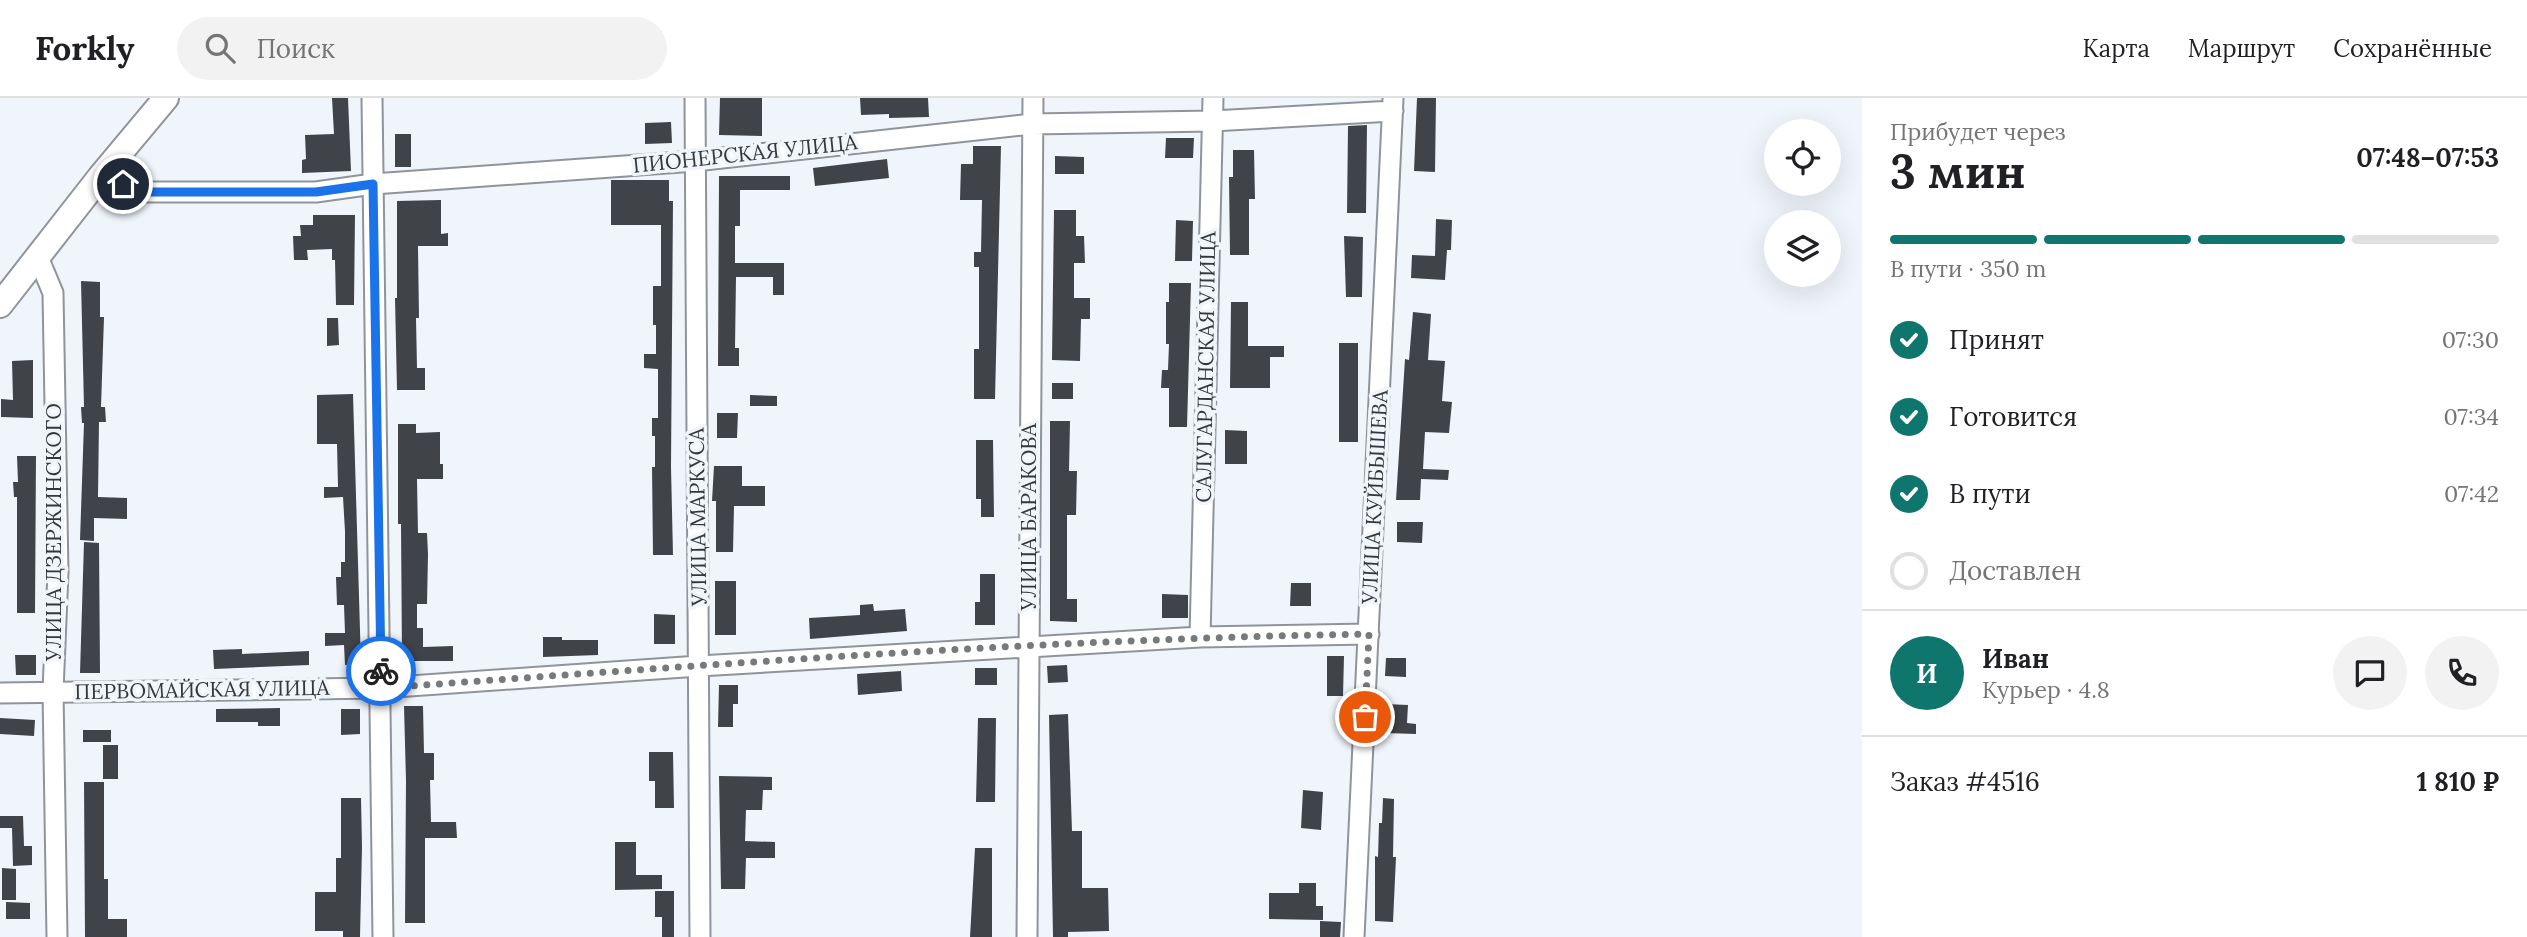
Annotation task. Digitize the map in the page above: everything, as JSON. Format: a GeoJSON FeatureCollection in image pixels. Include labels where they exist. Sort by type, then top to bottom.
{"type":"FeatureCollection","features":[{"type":"Feature","properties":{"kind":"main road"},"geometry":{"type":"LineString","coordinates":[[0,305],[166,98]]}},
{"type":"Feature","properties":{"kind":"street"},"geometry":{"type":"LineString","coordinates":[[372,98],[383,937]]}},
{"type":"Feature","properties":{"kind":"street","name":"УЛИЦА МАРКУСА"},"geometry":{"type":"LineString","coordinates":[[695,98],[700,937]]}},
{"type":"Feature","properties":{"kind":"street","name":"УЛИЦА БАРАКОВА"},"geometry":{"type":"LineString","coordinates":[[1027,937],[1033,98]]}},
{"type":"Feature","properties":{"kind":"street","name":"САЛУГАРДАНСКАЯ УЛИЦА"},"geometry":{"type":"LineString","coordinates":[[1199,637],[1213,98]]}},
{"type":"Feature","properties":{"kind":"street","name":"ПИОНЕРСКАЯ УЛИЦА"},"geometry":{"type":"LineString","coordinates":[[100,177],[145,192],[316,192],[373,184],[695,161],[1032,124],[1212,121],[1393,104]]}},
{"type":"Feature","properties":{"kind":"street","name":"УЛИЦА КУЙБЫШЕВА"},"geometry":{"type":"LineString","coordinates":[[1354,937],[1393,104]]}},
{"type":"Feature","properties":{"kind":"street","name":"УЛИЦА ДЗЕРЖИНСКОГО"},"geometry":{"type":"LineString","coordinates":[[38,257],[53,292],[58,572],[53,691],[57,937]]}},
{"type":"Feature","properties":{"kind":"street","name":"ПЕРВОМАЙСКАЯ УЛИЦА"},"geometry":{"type":"LineString","coordinates":[[0,693],[381,688],[699,666],[1199,637],[1369,634]]}},
{"type":"Feature","properties":{"kind":"building"},"geometry":{"type":"Polygon","coordinates":[[[332,98],[348,98],[351,171],[302,173],[302,160],[306,159],[305,135],[334,134],[332,98]]]}},
{"type":"Feature","properties":{"kind":"building"},"geometry":{"type":"Polygon","coordinates":[[[720,98],[762,98],[762,136],[719,135],[720,98]]]}},
{"type":"Feature","properties":{"kind":"building"},"geometry":{"type":"Polygon","coordinates":[[[860,98],[928,98],[929,117],[889,118],[889,114],[861,115],[860,98]]]}},
{"type":"Feature","properties":{"kind":"building"},"geometry":{"type":"Polygon","coordinates":[[[1417,98],[1436,98],[1435,172],[1414,171],[1417,98]]]}},
{"type":"Feature","properties":{"kind":"building"},"geometry":{"type":"Polygon","coordinates":[[[671,122],[672,143],[645,144],[645,123],[671,122]]]}},
{"type":"Feature","properties":{"kind":"building"},"geometry":{"type":"Polygon","coordinates":[[[1367,125],[1366,213],[1347,213],[1348,126],[1367,125]]]}},
{"type":"Feature","properties":{"kind":"building"},"geometry":{"type":"Polygon","coordinates":[[[395,134],[411,134],[411,167],[395,167],[395,134]]]}},
{"type":"Feature","properties":{"kind":"building"},"geometry":{"type":"Polygon","coordinates":[[[1166,138],[1194,138],[1193,158],[1165,158],[1166,138]]]}},
{"type":"Feature","properties":{"kind":"building"},"geometry":{"type":"Polygon","coordinates":[[[973,146],[1001,146],[995,399],[974,399],[974,349],[979,349],[979,267],[974,267],[974,252],[981,252],[982,200],[960,200],[961,164],[973,164],[973,146]]]}},
{"type":"Feature","properties":{"kind":"building"},"geometry":{"type":"Polygon","coordinates":[[[1233,150],[1254,150],[1255,199],[1249,199],[1249,255],[1230,255],[1229,177],[1233,177],[1233,150]]]}},
{"type":"Feature","properties":{"kind":"building"},"geometry":{"type":"Polygon","coordinates":[[[1055,156],[1084,157],[1084,174],[1055,174],[1055,156]]]}},
{"type":"Feature","properties":{"kind":"building"},"geometry":{"type":"Polygon","coordinates":[[[887,159],[889,178],[815,186],[813,168],[887,159]]]}},
{"type":"Feature","properties":{"kind":"building"},"geometry":{"type":"Polygon","coordinates":[[[719,176],[790,176],[790,190],[740,190],[740,226],[735,226],[735,263],[784,263],[784,295],[773,295],[773,277],[736,277],[735,348],[739,348],[739,366],[718,366],[719,176]]]}},
{"type":"Feature","properties":{"kind":"building"},"geometry":{"type":"Polygon","coordinates":[[[611,180],[669,180],[669,201],[673,201],[673,555],[653,555],[652,467],[655,467],[655,436],[652,436],[652,418],[658,418],[658,369],[644,368],[644,354],[656,354],[653,286],[661,286],[661,225],[611,225],[611,180]]]}},
{"type":"Feature","properties":{"kind":"building"},"geometry":{"type":"Polygon","coordinates":[[[441,200],[441,234],[448,233],[448,246],[418,246],[417,368],[425,368],[425,390],[397,390],[397,201],[441,200]]]}},
{"type":"Feature","properties":{"kind":"building"},"geometry":{"type":"Polygon","coordinates":[[[1054,210],[1076,210],[1076,236],[1084,236],[1085,263],[1074,263],[1074,298],[1090,298],[1090,319],[1081,319],[1080,361],[1052,360],[1054,210]]]}},
{"type":"Feature","properties":{"kind":"building"},"geometry":{"type":"Polygon","coordinates":[[[313,215],[355,215],[354,305],[336,305],[335,260],[332,260],[332,249],[307,250],[308,260],[294,260],[293,236],[301,236],[300,225],[313,225],[313,215]]]}},
{"type":"Feature","properties":{"kind":"building"},"geometry":{"type":"Polygon","coordinates":[[[1436,219],[1452,220],[1451,250],[1447,250],[1445,280],[1411,278],[1412,255],[1435,256],[1436,219]]]}},
{"type":"Feature","properties":{"kind":"building"},"geometry":{"type":"Polygon","coordinates":[[[1176,220],[1193,221],[1192,261],[1175,261],[1176,220]]]}},
{"type":"Feature","properties":{"kind":"building"},"geometry":{"type":"Polygon","coordinates":[[[1344,236],[1363,237],[1362,297],[1346,297],[1344,236]]]}},
{"type":"Feature","properties":{"kind":"building"},"geometry":{"type":"Polygon","coordinates":[[[81,281],[100,282],[100,317],[104,317],[101,407],[105,407],[106,422],[99,422],[98,497],[127,498],[127,519],[94,518],[94,541],[80,540],[84,423],[81,407],[84,407],[81,281]]]}},
{"type":"Feature","properties":{"kind":"building"},"geometry":{"type":"Polygon","coordinates":[[[1169,283],[1191,283],[1187,427],[1169,427],[1169,388],[1161,388],[1162,370],[1168,370],[1166,302],[1169,302],[1169,283]]]}},
{"type":"Feature","properties":{"kind":"building"},"geometry":{"type":"Polygon","coordinates":[[[1231,302],[1248,302],[1248,346],[1284,346],[1284,357],[1270,357],[1270,388],[1230,388],[1231,302]]]}},
{"type":"Feature","properties":{"kind":"building"},"geometry":{"type":"Polygon","coordinates":[[[1413,312],[1431,314],[1428,360],[1445,361],[1442,401],[1452,402],[1449,433],[1425,432],[1423,469],[1449,470],[1448,480],[1421,479],[1420,500],[1396,500],[1405,359],[1409,360],[1413,312]]]}},
{"type":"Feature","properties":{"kind":"building"},"geometry":{"type":"Polygon","coordinates":[[[327,318],[338,318],[339,345],[327,346],[327,318]]]}},
{"type":"Feature","properties":{"kind":"building"},"geometry":{"type":"Polygon","coordinates":[[[1339,343],[1358,343],[1358,442],[1339,442],[1339,343]]]}},
{"type":"Feature","properties":{"kind":"building"},"geometry":{"type":"Polygon","coordinates":[[[33,360],[33,418],[1,417],[1,399],[13,400],[12,361],[33,360]]]}},
{"type":"Feature","properties":{"kind":"building"},"geometry":{"type":"Polygon","coordinates":[[[1052,383],[1073,383],[1073,399],[1052,399],[1052,383]]]}},
{"type":"Feature","properties":{"kind":"building"},"geometry":{"type":"Polygon","coordinates":[[[353,394],[361,664],[345,665],[344,645],[325,646],[325,633],[345,633],[344,605],[337,605],[336,577],[341,577],[341,562],[345,562],[345,531],[343,497],[324,498],[324,487],[338,487],[337,444],[317,444],[317,395],[353,394]]]}},
{"type":"Feature","properties":{"kind":"building"},"geometry":{"type":"Polygon","coordinates":[[[750,395],[777,396],[777,406],[750,406],[750,395]]]}},
{"type":"Feature","properties":{"kind":"building"},"geometry":{"type":"Polygon","coordinates":[[[717,413],[738,413],[737,438],[717,438],[717,413]]]}},
{"type":"Feature","properties":{"kind":"building"},"geometry":{"type":"Polygon","coordinates":[[[1050,421],[1070,421],[1069,471],[1077,471],[1076,515],[1067,515],[1067,599],[1077,599],[1077,622],[1050,621],[1050,421]]]}},
{"type":"Feature","properties":{"kind":"building"},"geometry":{"type":"Polygon","coordinates":[[[398,424],[416,424],[416,433],[440,432],[443,479],[417,479],[418,533],[427,533],[428,554],[427,604],[417,604],[417,628],[423,628],[423,647],[453,646],[453,661],[402,661],[398,424]]]}},
{"type":"Feature","properties":{"kind":"building"},"geometry":{"type":"Polygon","coordinates":[[[1225,430],[1247,431],[1247,464],[1225,464],[1225,430]]]}},
{"type":"Feature","properties":{"kind":"building"},"geometry":{"type":"Polygon","coordinates":[[[976,440],[993,440],[994,517],[981,517],[981,499],[976,499],[976,440]]]}},
{"type":"Feature","properties":{"kind":"building"},"geometry":{"type":"Polygon","coordinates":[[[17,456],[36,456],[35,613],[17,613],[17,497],[14,497],[13,482],[18,482],[17,456]]]}},
{"type":"Feature","properties":{"kind":"building"},"geometry":{"type":"Polygon","coordinates":[[[714,466],[742,466],[742,486],[765,486],[765,506],[734,506],[733,552],[716,552],[716,501],[712,501],[714,466]]]}},
{"type":"Feature","properties":{"kind":"building"},"geometry":{"type":"Polygon","coordinates":[[[1397,522],[1423,522],[1422,543],[1397,542],[1397,522]]]}},
{"type":"Feature","properties":{"kind":"building"},"geometry":{"type":"Polygon","coordinates":[[[84,542],[99,543],[100,673],[80,673],[84,542]]]}},
{"type":"Feature","properties":{"kind":"building"},"geometry":{"type":"Polygon","coordinates":[[[980,574],[995,574],[995,625],[975,625],[975,602],[980,602],[980,574]]]}},
{"type":"Feature","properties":{"kind":"building"},"geometry":{"type":"Polygon","coordinates":[[[715,581],[736,581],[736,635],[715,635],[715,581]]]}},
{"type":"Feature","properties":{"kind":"building"},"geometry":{"type":"Polygon","coordinates":[[[1291,583],[1311,583],[1311,606],[1290,606],[1291,583]]]}},
{"type":"Feature","properties":{"kind":"building"},"geometry":{"type":"Polygon","coordinates":[[[1162,594],[1188,595],[1188,618],[1162,618],[1162,594]]]}},
{"type":"Feature","properties":{"kind":"building"},"geometry":{"type":"Polygon","coordinates":[[[873,604],[874,611],[905,609],[907,631],[810,639],[809,618],[860,615],[860,605],[873,604]]]}},
{"type":"Feature","properties":{"kind":"building"},"geometry":{"type":"Polygon","coordinates":[[[654,614],[675,615],[675,644],[654,644],[654,614]]]}},
{"type":"Feature","properties":{"kind":"building"},"geometry":{"type":"Polygon","coordinates":[[[543,637],[598,640],[598,655],[543,657],[543,637]]]}},
{"type":"Feature","properties":{"kind":"building"},"geometry":{"type":"Polygon","coordinates":[[[242,649],[242,654],[309,651],[309,665],[214,669],[213,650],[242,649]]]}},
{"type":"Feature","properties":{"kind":"building"},"geometry":{"type":"Polygon","coordinates":[[[15,655],[36,655],[36,675],[16,675],[15,655]]]}},
{"type":"Feature","properties":{"kind":"building"},"geometry":{"type":"Polygon","coordinates":[[[1327,656],[1344,656],[1343,696],[1327,696],[1327,656]]]}},
{"type":"Feature","properties":{"kind":"building"},"geometry":{"type":"Polygon","coordinates":[[[1386,658],[1406,658],[1406,677],[1385,676],[1386,658]]]}},
{"type":"Feature","properties":{"kind":"building"},"geometry":{"type":"Polygon","coordinates":[[[1067,665],[1068,682],[1048,683],[1047,666],[1067,665]]]}},
{"type":"Feature","properties":{"kind":"building"},"geometry":{"type":"Polygon","coordinates":[[[975,668],[997,668],[997,685],[975,685],[975,668]]]}},
{"type":"Feature","properties":{"kind":"building"},"geometry":{"type":"Polygon","coordinates":[[[901,671],[902,691],[858,695],[857,674],[901,671]]]}},
{"type":"Feature","properties":{"kind":"building"},"geometry":{"type":"Polygon","coordinates":[[[719,685],[738,685],[738,704],[733,704],[733,727],[718,727],[719,685]]]}},
{"type":"Feature","properties":{"kind":"building"},"geometry":{"type":"Polygon","coordinates":[[[1385,704],[1408,705],[1407,723],[1416,724],[1416,734],[1384,733],[1385,704]]]}},
{"type":"Feature","properties":{"kind":"building"},"geometry":{"type":"Polygon","coordinates":[[[404,706],[423,706],[424,753],[434,753],[434,780],[430,780],[431,822],[456,822],[457,838],[425,838],[425,923],[405,923],[404,706]]]}},
{"type":"Feature","properties":{"kind":"building"},"geometry":{"type":"Polygon","coordinates":[[[280,708],[280,726],[258,726],[258,722],[216,722],[216,709],[280,708]]]}},
{"type":"Feature","properties":{"kind":"building"},"geometry":{"type":"Polygon","coordinates":[[[341,709],[360,709],[360,734],[341,735],[341,709]]]}},
{"type":"Feature","properties":{"kind":"building"},"geometry":{"type":"Polygon","coordinates":[[[1068,714],[1072,831],[1082,831],[1082,888],[1108,888],[1109,931],[1068,932],[1068,937],[1053,937],[1049,715],[1068,714]]]}},
{"type":"Feature","properties":{"kind":"building"},"geometry":{"type":"Polygon","coordinates":[[[0,718],[35,720],[34,736],[0,734],[0,718]]]}},
{"type":"Feature","properties":{"kind":"building"},"geometry":{"type":"Polygon","coordinates":[[[978,718],[996,718],[995,802],[976,802],[978,718]]]}},
{"type":"Feature","properties":{"kind":"building"},"geometry":{"type":"Polygon","coordinates":[[[83,730],[111,730],[111,742],[83,742],[83,730]]]}},
{"type":"Feature","properties":{"kind":"building"},"geometry":{"type":"Polygon","coordinates":[[[103,745],[118,745],[118,779],[103,779],[103,745]]]}},
{"type":"Feature","properties":{"kind":"building"},"geometry":{"type":"Polygon","coordinates":[[[649,752],[673,752],[674,808],[655,808],[655,781],[649,781],[649,752]]]}},
{"type":"Feature","properties":{"kind":"building"},"geometry":{"type":"Polygon","coordinates":[[[719,776],[772,777],[772,790],[763,790],[762,810],[746,810],[745,841],[775,842],[775,858],[746,858],[745,889],[721,889],[719,776]]]}},
{"type":"Feature","properties":{"kind":"building"},"geometry":{"type":"Polygon","coordinates":[[[84,782],[104,782],[104,879],[108,879],[108,919],[127,919],[127,937],[85,937],[84,782]]]}},
{"type":"Feature","properties":{"kind":"building"},"geometry":{"type":"Polygon","coordinates":[[[1303,790],[1323,792],[1321,830],[1301,828],[1303,790]]]}},
{"type":"Feature","properties":{"kind":"building"},"geometry":{"type":"Polygon","coordinates":[[[341,798],[361,798],[360,937],[343,937],[343,931],[315,931],[315,892],[336,892],[336,858],[341,858],[341,798]]]}},
{"type":"Feature","properties":{"kind":"building"},"geometry":{"type":"Polygon","coordinates":[[[1383,798],[1394,799],[1393,857],[1396,857],[1393,922],[1375,921],[1375,856],[1378,857],[1383,798]]]}},
{"type":"Feature","properties":{"kind":"building"},"geometry":{"type":"Polygon","coordinates":[[[0,816],[23,816],[24,846],[32,846],[32,865],[13,866],[12,828],[0,828],[0,816]]]}},
{"type":"Feature","properties":{"kind":"building"},"geometry":{"type":"Polygon","coordinates":[[[615,842],[636,842],[636,875],[662,875],[662,889],[615,890],[615,842]]]}},
{"type":"Feature","properties":{"kind":"building"},"geometry":{"type":"Polygon","coordinates":[[[975,848],[992,848],[992,937],[970,937],[975,848]]]}},
{"type":"Feature","properties":{"kind":"building"},"geometry":{"type":"Polygon","coordinates":[[[2,868],[16,869],[16,900],[2,900],[2,868]]]}},
{"type":"Feature","properties":{"kind":"building"},"geometry":{"type":"Polygon","coordinates":[[[1299,883],[1316,883],[1316,906],[1323,906],[1323,920],[1269,919],[1269,893],[1299,893],[1299,883]]]}},
{"type":"Feature","properties":{"kind":"building"},"geometry":{"type":"Polygon","coordinates":[[[655,891],[674,891],[674,937],[662,937],[662,917],[655,917],[655,891]]]}},
{"type":"Feature","properties":{"kind":"building"},"geometry":{"type":"Polygon","coordinates":[[[6,902],[30,903],[30,919],[6,919],[6,902]]]}},
{"type":"Feature","properties":{"kind":"building"},"geometry":{"type":"Polygon","coordinates":[[[1320,921],[1341,922],[1340,937],[1320,937],[1320,921]]]}},
{"type":"Feature","properties":{"kind":"way so far"},"geometry":{"type":"LineString","coordinates":[[381,671],[381,688],[699,666],[1199,637],[1369,634],[1365,717]]}},
{"type":"Feature","properties":{"kind":"route"},"geometry":{"type":"LineString","coordinates":[[123,184],[145,192],[316,192],[373,184],[381,671]]}}]}
